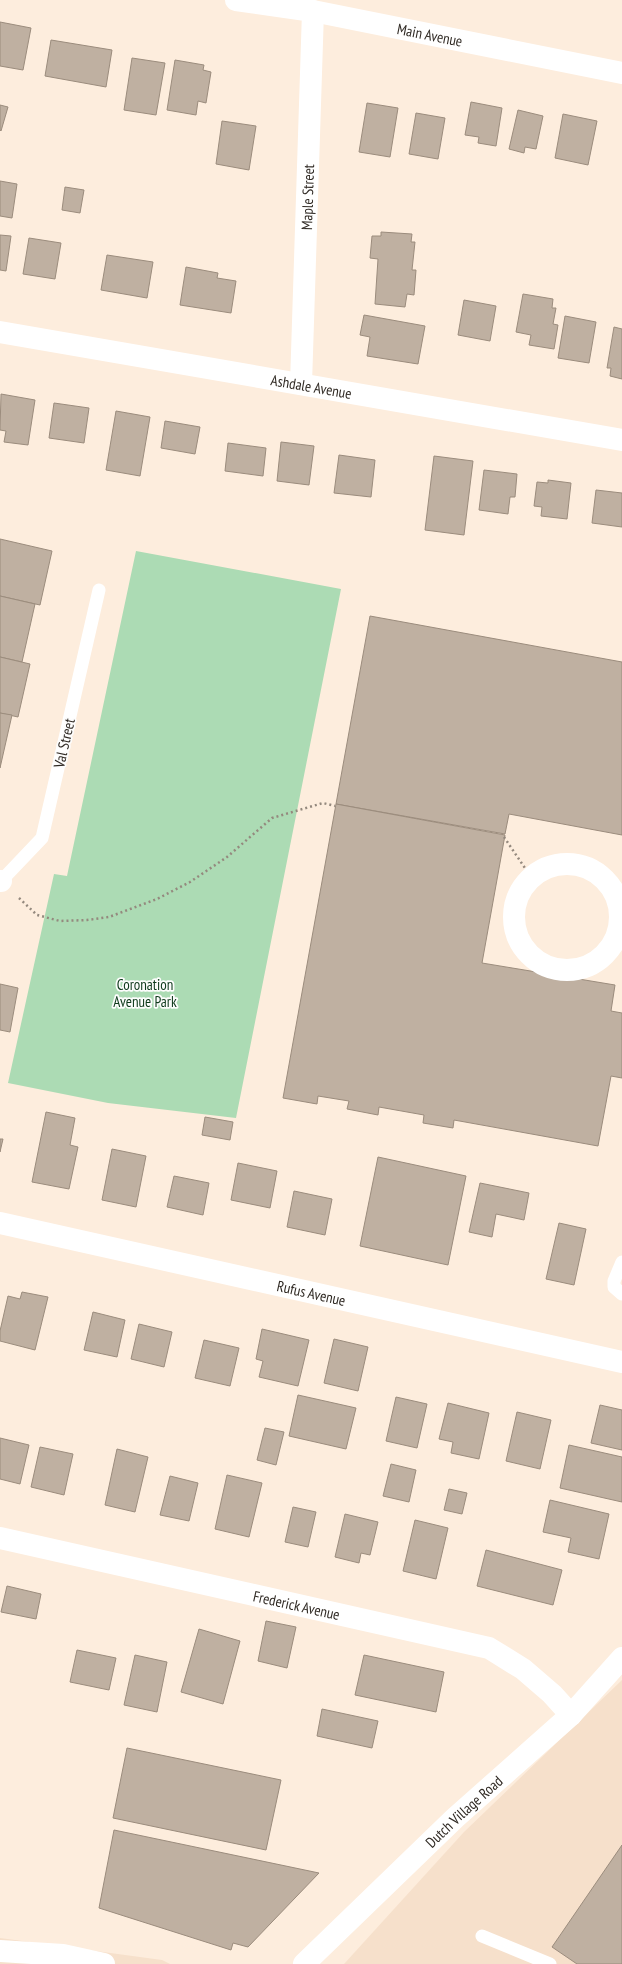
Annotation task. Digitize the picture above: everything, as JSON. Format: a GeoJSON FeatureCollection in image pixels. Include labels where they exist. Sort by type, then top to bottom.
{"type":"FeatureCollection","features":[{"type":"Feature","properties":{"kind":"street","name":"Main Avenue"},"geometry":{"type":"LineString","coordinates":[[236,0],[313,11],[622,73]]}},
{"type":"Feature","properties":{"kind":"street","name":"Maple Street"},"geometry":{"type":"LineString","coordinates":[[301,384],[313,11]]}},
{"type":"Feature","properties":{"kind":"street","name":"Ashdale Avenue"},"geometry":{"type":"LineString","coordinates":[[0,332],[622,440]]}},
{"type":"Feature","properties":{"kind":"street"},"geometry":{"type":"LineString","coordinates":[[563,864],[580,865],[596,872],[610,884],[618,899],[622,922],[619,934],[611,950],[598,962],[581,969],[563,971],[546,967],[531,956],[520,942],[514,925],[515,907],[520,891],[531,877],[546,868],[563,864]]}},
{"type":"Feature","properties":{"kind":"street","name":"Rufus Avenue"},"geometry":{"type":"LineString","coordinates":[[0,1223],[622,1362]]}},
{"type":"Feature","properties":{"kind":"street","name":"Frederick Avenue"},"geometry":{"type":"LineString","coordinates":[[0,1538],[489,1648],[523,1669],[552,1694],[571,1715]]}},
{"type":"Feature","properties":{"kind":"street","name":"Dutch Village Road"},"geometry":{"type":"LineString","coordinates":[[304,1964],[455,1818],[571,1715],[622,1658]]}},
{"type":"Feature","properties":{"kind":"street"},"geometry":{"type":"LineString","coordinates":[[0,1951],[62,1955],[104,1964]]}},
{"type":"Feature","properties":{"kind":"lane","name":"Val Street"},"geometry":{"type":"LineString","coordinates":[[1,881],[42,838],[99,590]]}},
{"type":"Feature","properties":{"kind":"lane"},"geometry":{"type":"LineString","coordinates":[[622,1262],[614,1282],[614,1287],[622,1294]]}},
{"type":"Feature","properties":{"kind":"lane"},"geometry":{"type":"LineString","coordinates":[[482,1936],[550,1964]]}},
{"type":"Feature","properties":{"kind":"path"},"geometry":{"type":"LineString","coordinates":[[1,881],[36,915],[60,921],[87,920],[108,917],[157,899],[190,882],[227,857],[272,818],[323,803],[335,806]]}},
{"type":"Feature","properties":{"kind":"path"},"geometry":{"type":"LineString","coordinates":[[504,837],[531,877]]}},
{"type":"Feature","properties":{"kind":"shaded area"},"geometry":{"type":"Polygon","coordinates":[[[622,1680],[622,1964],[344,1964],[464,1832],[622,1680]]]}},
{"type":"Feature","properties":{"kind":"shaded area"},"geometry":{"type":"Polygon","coordinates":[[[0,1938],[162,1960],[170,1964],[0,1964],[0,1938]]]}},
{"type":"Feature","properties":{"kind":"green space","name":"Coronation Avenue Park"},"geometry":{"type":"Polygon","coordinates":[[[136,551],[341,589],[236,1118],[108,1103],[8,1083],[54,874],[67,876],[136,551]]]}},
{"type":"Feature","properties":{"kind":"building"},"geometry":{"type":"Polygon","coordinates":[[[0,22],[31,28],[23,70],[0,66],[0,22]]]}},
{"type":"Feature","properties":{"kind":"building"},"geometry":{"type":"Polygon","coordinates":[[[51,40],[112,50],[106,87],[45,76],[51,40]]]}},
{"type":"Feature","properties":{"kind":"building"},"geometry":{"type":"Polygon","coordinates":[[[132,58],[165,63],[156,115],[124,110],[132,58]]]}},
{"type":"Feature","properties":{"kind":"building"},"geometry":{"type":"Polygon","coordinates":[[[175,60],[204,65],[203,70],[211,72],[206,103],[198,101],[196,115],[167,110],[175,60]]]}},
{"type":"Feature","properties":{"kind":"building"},"geometry":{"type":"Polygon","coordinates":[[[471,102],[502,108],[496,146],[478,143],[479,137],[465,135],[471,102]]]}},
{"type":"Feature","properties":{"kind":"building"},"geometry":{"type":"Polygon","coordinates":[[[367,103],[398,108],[390,157],[359,152],[367,103]]]}},
{"type":"Feature","properties":{"kind":"building"},"geometry":{"type":"Polygon","coordinates":[[[0,105],[8,107],[1,131],[0,130],[0,105]]]}},
{"type":"Feature","properties":{"kind":"building"},"geometry":{"type":"Polygon","coordinates":[[[518,110],[543,116],[536,149],[525,147],[524,153],[509,149],[518,110]]]}},
{"type":"Feature","properties":{"kind":"building"},"geometry":{"type":"Polygon","coordinates":[[[416,113],[445,118],[438,159],[409,154],[416,113]]]}},
{"type":"Feature","properties":{"kind":"building"},"geometry":{"type":"Polygon","coordinates":[[[563,114],[597,121],[588,165],[555,158],[563,114]]]}},
{"type":"Feature","properties":{"kind":"building"},"geometry":{"type":"Polygon","coordinates":[[[222,121],[256,126],[249,170],[216,164],[222,121]]]}},
{"type":"Feature","properties":{"kind":"building"},"geometry":{"type":"Polygon","coordinates":[[[0,181],[17,184],[12,218],[0,216],[0,181]]]}},
{"type":"Feature","properties":{"kind":"building"},"geometry":{"type":"Polygon","coordinates":[[[65,187],[84,190],[80,213],[62,210],[65,187]]]}},
{"type":"Feature","properties":{"kind":"building"},"geometry":{"type":"Polygon","coordinates":[[[381,232],[412,234],[411,242],[415,242],[412,270],[416,270],[414,295],[407,294],[405,307],[375,304],[378,259],[370,258],[372,236],[381,236],[381,232]]]}},
{"type":"Feature","properties":{"kind":"building"},"geometry":{"type":"Polygon","coordinates":[[[0,235],[11,236],[6,271],[0,270],[0,235]]]}},
{"type":"Feature","properties":{"kind":"building"},"geometry":{"type":"Polygon","coordinates":[[[29,238],[61,243],[55,279],[23,274],[29,238]]]}},
{"type":"Feature","properties":{"kind":"building"},"geometry":{"type":"Polygon","coordinates":[[[107,255],[153,262],[147,298],[101,290],[107,255]]]}},
{"type":"Feature","properties":{"kind":"building"},"geometry":{"type":"Polygon","coordinates":[[[186,267],[218,273],[217,278],[236,281],[231,313],[180,305],[186,267]]]}},
{"type":"Feature","properties":{"kind":"building"},"geometry":{"type":"Polygon","coordinates":[[[523,294],[553,299],[552,308],[556,308],[553,324],[558,325],[554,349],[529,345],[531,335],[516,332],[523,294]]]}},
{"type":"Feature","properties":{"kind":"building"},"geometry":{"type":"Polygon","coordinates":[[[464,300],[496,306],[490,341],[458,335],[464,300]]]}},
{"type":"Feature","properties":{"kind":"building"},"geometry":{"type":"Polygon","coordinates":[[[364,315],[425,326],[418,364],[367,356],[370,337],[360,335],[364,315]]]}},
{"type":"Feature","properties":{"kind":"building"},"geometry":{"type":"Polygon","coordinates":[[[565,316],[596,322],[589,363],[558,358],[565,316]]]}},
{"type":"Feature","properties":{"kind":"building"},"geometry":{"type":"Polygon","coordinates":[[[614,327],[622,329],[622,379],[610,376],[611,368],[607,368],[614,327]]]}},
{"type":"Feature","properties":{"kind":"building"},"geometry":{"type":"Polygon","coordinates":[[[1,394],[35,400],[28,445],[4,442],[6,431],[0,430],[1,394]]]}},
{"type":"Feature","properties":{"kind":"building"},"geometry":{"type":"Polygon","coordinates":[[[54,403],[89,408],[84,443],[49,438],[54,403]]]}},
{"type":"Feature","properties":{"kind":"building"},"geometry":{"type":"Polygon","coordinates":[[[116,411],[150,417],[140,476],[106,470],[116,411]]]}},
{"type":"Feature","properties":{"kind":"building"},"geometry":{"type":"Polygon","coordinates":[[[165,421],[200,427],[195,454],[161,448],[165,421]]]}},
{"type":"Feature","properties":{"kind":"building"},"geometry":{"type":"Polygon","coordinates":[[[281,442],[314,446],[309,485],[277,481],[281,442]]]}},
{"type":"Feature","properties":{"kind":"building"},"geometry":{"type":"Polygon","coordinates":[[[228,443],[266,448],[263,476],[225,471],[228,443]]]}},
{"type":"Feature","properties":{"kind":"building"},"geometry":{"type":"Polygon","coordinates":[[[339,455],[375,460],[371,497],[334,493],[339,455]]]}},
{"type":"Feature","properties":{"kind":"building"},"geometry":{"type":"Polygon","coordinates":[[[434,456],[473,461],[464,535],[425,530],[434,456]]]}},
{"type":"Feature","properties":{"kind":"building"},"geometry":{"type":"Polygon","coordinates":[[[484,470],[517,474],[515,497],[510,497],[508,514],[479,510],[484,470]]]}},
{"type":"Feature","properties":{"kind":"building"},"geometry":{"type":"Polygon","coordinates":[[[548,480],[571,483],[567,519],[541,516],[542,507],[534,506],[537,482],[548,483],[548,480]]]}},
{"type":"Feature","properties":{"kind":"building"},"geometry":{"type":"Polygon","coordinates":[[[596,490],[622,493],[622,527],[592,523],[596,490]]]}},
{"type":"Feature","properties":{"kind":"building"},"geometry":{"type":"Polygon","coordinates":[[[0,539],[52,551],[40,605],[0,596],[0,539]]]}},
{"type":"Feature","properties":{"kind":"building"},"geometry":{"type":"Polygon","coordinates":[[[0,596],[35,604],[22,662],[0,657],[0,596]]]}},
{"type":"Feature","properties":{"kind":"building"},"geometry":{"type":"Polygon","coordinates":[[[370,616],[622,662],[622,835],[509,814],[505,834],[336,804],[370,616]]]}},
{"type":"Feature","properties":{"kind":"building"},"geometry":{"type":"Polygon","coordinates":[[[0,657],[30,664],[18,717],[0,713],[0,657]]]}},
{"type":"Feature","properties":{"kind":"building"},"geometry":{"type":"Polygon","coordinates":[[[0,713],[12,715],[0,768],[0,713]]]}},
{"type":"Feature","properties":{"kind":"building"},"geometry":{"type":"Polygon","coordinates":[[[336,804],[505,835],[482,963],[615,985],[611,1011],[622,1013],[622,1078],[611,1076],[598,1146],[454,1120],[453,1128],[423,1123],[424,1115],[379,1107],[378,1115],[347,1109],[349,1101],[318,1096],[317,1104],[283,1098],[336,804]]]}},
{"type":"Feature","properties":{"kind":"building"},"geometry":{"type":"Polygon","coordinates":[[[0,984],[18,988],[10,1032],[0,1030],[0,984]]]}},
{"type":"Feature","properties":{"kind":"building"},"geometry":{"type":"Polygon","coordinates":[[[46,1112],[75,1118],[70,1145],[78,1147],[69,1189],[32,1182],[46,1112]]]}},
{"type":"Feature","properties":{"kind":"building"},"geometry":{"type":"Polygon","coordinates":[[[205,1117],[233,1122],[230,1140],[202,1135],[205,1117]]]}},
{"type":"Feature","properties":{"kind":"building"},"geometry":{"type":"Polygon","coordinates":[[[0,1139],[3,1139],[0,1152],[0,1139]]]}},
{"type":"Feature","properties":{"kind":"building"},"geometry":{"type":"Polygon","coordinates":[[[112,1149],[146,1156],[136,1207],[102,1200],[112,1149]]]}},
{"type":"Feature","properties":{"kind":"building"},"geometry":{"type":"Polygon","coordinates":[[[378,1157],[466,1176],[448,1265],[360,1246],[378,1157]]]}},
{"type":"Feature","properties":{"kind":"building"},"geometry":{"type":"Polygon","coordinates":[[[238,1163],[277,1171],[270,1208],[231,1200],[238,1163]]]}},
{"type":"Feature","properties":{"kind":"building"},"geometry":{"type":"Polygon","coordinates":[[[174,1176],[209,1183],[203,1215],[167,1207],[174,1176]]]}},
{"type":"Feature","properties":{"kind":"building"},"geometry":{"type":"Polygon","coordinates":[[[480,1183],[529,1193],[524,1220],[496,1214],[492,1237],[469,1232],[480,1183]]]}},
{"type":"Feature","properties":{"kind":"building"},"geometry":{"type":"Polygon","coordinates":[[[294,1191],[332,1199],[325,1235],[287,1227],[294,1191]]]}},
{"type":"Feature","properties":{"kind":"building"},"geometry":{"type":"Polygon","coordinates":[[[559,1223],[586,1229],[574,1285],[546,1279],[559,1223]]]}},
{"type":"Feature","properties":{"kind":"building"},"geometry":{"type":"Polygon","coordinates":[[[22,1292],[48,1297],[35,1350],[0,1341],[0,1331],[8,1296],[20,1299],[22,1292]]]}},
{"type":"Feature","properties":{"kind":"building"},"geometry":{"type":"Polygon","coordinates":[[[93,1312],[125,1320],[117,1357],[84,1350],[93,1312]]]}},
{"type":"Feature","properties":{"kind":"building"},"geometry":{"type":"Polygon","coordinates":[[[139,1324],[172,1332],[164,1367],[131,1359],[139,1324]]]}},
{"type":"Feature","properties":{"kind":"building"},"geometry":{"type":"Polygon","coordinates":[[[262,1329],[309,1340],[298,1386],[259,1377],[263,1361],[256,1359],[262,1329]]]}},
{"type":"Feature","properties":{"kind":"building"},"geometry":{"type":"Polygon","coordinates":[[[334,1339],[368,1347],[358,1391],[324,1383],[334,1339]]]}},
{"type":"Feature","properties":{"kind":"building"},"geometry":{"type":"Polygon","coordinates":[[[204,1340],[239,1348],[230,1386],[195,1378],[204,1340]]]}},
{"type":"Feature","properties":{"kind":"building"},"geometry":{"type":"Polygon","coordinates":[[[298,1395],[356,1408],[346,1449],[289,1436],[298,1395]]]}},
{"type":"Feature","properties":{"kind":"building"},"geometry":{"type":"Polygon","coordinates":[[[396,1397],[427,1404],[417,1448],[386,1441],[396,1397]]]}},
{"type":"Feature","properties":{"kind":"building"},"geometry":{"type":"Polygon","coordinates":[[[448,1403],[489,1413],[479,1459],[451,1453],[453,1442],[439,1439],[448,1403]]]}},
{"type":"Feature","properties":{"kind":"building"},"geometry":{"type":"Polygon","coordinates":[[[600,1405],[622,1410],[622,1450],[591,1443],[600,1405]]]}},
{"type":"Feature","properties":{"kind":"building"},"geometry":{"type":"Polygon","coordinates":[[[517,1412],[551,1420],[540,1469],[506,1461],[517,1412]]]}},
{"type":"Feature","properties":{"kind":"building"},"geometry":{"type":"Polygon","coordinates":[[[265,1428],[284,1432],[276,1465],[257,1460],[265,1428]]]}},
{"type":"Feature","properties":{"kind":"building"},"geometry":{"type":"Polygon","coordinates":[[[0,1438],[29,1445],[20,1484],[0,1479],[0,1438]]]}},
{"type":"Feature","properties":{"kind":"building"},"geometry":{"type":"Polygon","coordinates":[[[569,1445],[622,1457],[622,1502],[560,1488],[569,1445]]]}},
{"type":"Feature","properties":{"kind":"building"},"geometry":{"type":"Polygon","coordinates":[[[40,1447],[73,1454],[64,1495],[31,1487],[40,1447]]]}},
{"type":"Feature","properties":{"kind":"building"},"geometry":{"type":"Polygon","coordinates":[[[117,1449],[148,1457],[135,1512],[105,1505],[117,1449]]]}},
{"type":"Feature","properties":{"kind":"building"},"geometry":{"type":"Polygon","coordinates":[[[391,1464],[416,1470],[409,1502],[383,1496],[391,1464]]]}},
{"type":"Feature","properties":{"kind":"building"},"geometry":{"type":"Polygon","coordinates":[[[227,1475],[262,1483],[249,1537],[215,1529],[227,1475]]]}},
{"type":"Feature","properties":{"kind":"building"},"geometry":{"type":"Polygon","coordinates":[[[170,1476],[198,1483],[189,1521],[160,1515],[170,1476]]]}},
{"type":"Feature","properties":{"kind":"building"},"geometry":{"type":"Polygon","coordinates":[[[449,1489],[467,1493],[462,1514],[444,1510],[449,1489]]]}},
{"type":"Feature","properties":{"kind":"building"},"geometry":{"type":"Polygon","coordinates":[[[550,1500],[609,1514],[599,1559],[568,1552],[571,1538],[543,1532],[550,1500]]]}},
{"type":"Feature","properties":{"kind":"building"},"geometry":{"type":"Polygon","coordinates":[[[293,1507],[316,1512],[308,1547],[285,1542],[293,1507]]]}},
{"type":"Feature","properties":{"kind":"building"},"geometry":{"type":"Polygon","coordinates":[[[345,1514],[378,1522],[370,1555],[361,1553],[359,1563],[335,1557],[345,1514]]]}},
{"type":"Feature","properties":{"kind":"building"},"geometry":{"type":"Polygon","coordinates":[[[415,1520],[448,1528],[436,1579],[403,1571],[415,1520]]]}},
{"type":"Feature","properties":{"kind":"building"},"geometry":{"type":"Polygon","coordinates":[[[486,1550],[562,1570],[553,1605],[477,1586],[486,1550]]]}},
{"type":"Feature","properties":{"kind":"building"},"geometry":{"type":"Polygon","coordinates":[[[7,1586],[41,1594],[36,1619],[1,1612],[7,1586]]]}},
{"type":"Feature","properties":{"kind":"building"},"geometry":{"type":"Polygon","coordinates":[[[266,1621],[296,1627],[287,1668],[258,1661],[266,1621]]]}},
{"type":"Feature","properties":{"kind":"building"},"geometry":{"type":"Polygon","coordinates":[[[199,1629],[240,1641],[223,1704],[181,1692],[199,1629]]]}},
{"type":"Feature","properties":{"kind":"building"},"geometry":{"type":"Polygon","coordinates":[[[77,1650],[116,1658],[109,1690],[70,1682],[77,1650]]]}},
{"type":"Feature","properties":{"kind":"building"},"geometry":{"type":"Polygon","coordinates":[[[135,1655],[167,1662],[157,1712],[124,1705],[135,1655]]]}},
{"type":"Feature","properties":{"kind":"building"},"geometry":{"type":"Polygon","coordinates":[[[364,1655],[444,1672],[436,1712],[355,1695],[364,1655]]]}},
{"type":"Feature","properties":{"kind":"building"},"geometry":{"type":"Polygon","coordinates":[[[322,1709],[378,1721],[372,1748],[317,1736],[322,1709]]]}},
{"type":"Feature","properties":{"kind":"building"},"geometry":{"type":"Polygon","coordinates":[[[127,1748],[281,1780],[266,1850],[113,1818],[127,1748]]]}},
{"type":"Feature","properties":{"kind":"building"},"geometry":{"type":"Polygon","coordinates":[[[114,1830],[319,1873],[248,1947],[233,1943],[231,1950],[99,1908],[114,1830]]]}},
{"type":"Feature","properties":{"kind":"building"},"geometry":{"type":"Polygon","coordinates":[[[622,1845],[622,1964],[577,1964],[552,1947],[622,1845]]]}}]}
